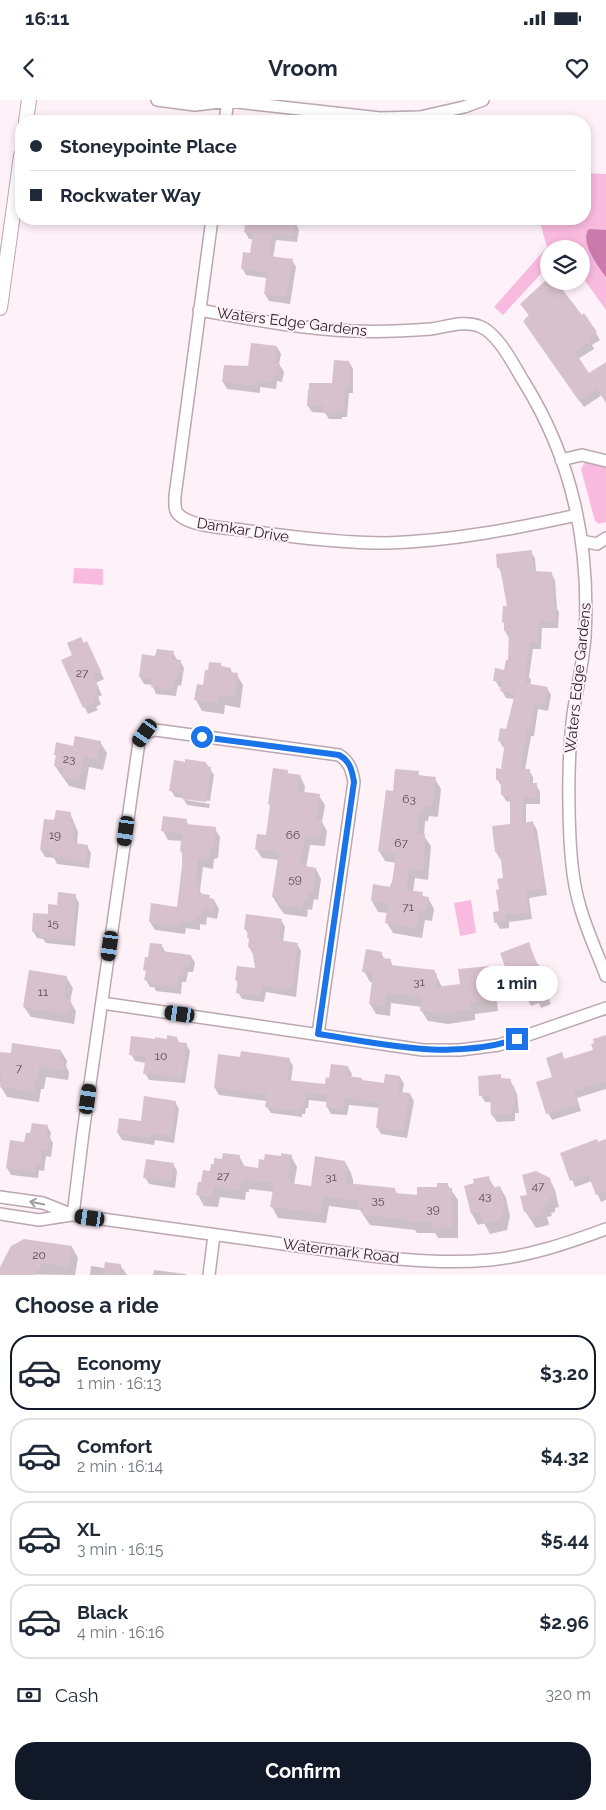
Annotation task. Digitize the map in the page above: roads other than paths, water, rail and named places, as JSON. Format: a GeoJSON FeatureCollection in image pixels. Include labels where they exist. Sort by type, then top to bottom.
{"type":"FeatureCollection","features":[{"type":"Feature","properties":{"kind":"street"},"geometry":{"type":"LineString","coordinates":[[27,115],[29,100]]}},
{"type":"Feature","properties":{"kind":"street"},"geometry":{"type":"LineString","coordinates":[[157,100],[195,105],[227,100],[354,115]]}},
{"type":"Feature","properties":{"kind":"street"},"geometry":{"type":"LineString","coordinates":[[226,115],[227,100]]}},
{"type":"Feature","properties":{"kind":"street"},"geometry":{"type":"LineString","coordinates":[[429,115],[464,107],[483,100]]}},
{"type":"Feature","properties":{"kind":"street"},"geometry":{"type":"LineString","coordinates":[[0,308],[15,199]]}},
{"type":"Feature","properties":{"kind":"street","name":"Damkar Drive"},"geometry":{"type":"LineString","coordinates":[[211,225],[174,496],[174,506],[177,514],[194,523],[299,538],[384,543],[414,542],[489,534],[577,515]]}},
{"type":"Feature","properties":{"kind":"street","name":"Waters Edge Gardens"},"geometry":{"type":"LineString","coordinates":[[199,310],[261,321],[351,331],[405,331],[476,324],[494,336],[512,362],[545,419],[570,485],[582,541],[586,583],[585,639],[573,714],[568,773],[570,843],[579,903],[606,976]]}},
{"type":"Feature","properties":{"kind":"street"},"geometry":{"type":"LineString","coordinates":[[561,460],[582,455],[606,461]]}},
{"type":"Feature","properties":{"kind":"street"},"geometry":{"type":"LineString","coordinates":[[582,541],[597,544],[606,538]]}},
{"type":"Feature","properties":{"kind":"street"},"geometry":{"type":"LineString","coordinates":[[73,1215],[139,742],[145,733],[155,730],[339,755],[346,759],[354,782],[318,1034]]}},
{"type":"Feature","properties":{"kind":"street"},"geometry":{"type":"LineString","coordinates":[[102,1003],[423,1050],[460,1050],[499,1045],[606,1008]]}},
{"type":"Feature","properties":{"kind":"street","name":"Watermark Road"},"geometry":{"type":"LineString","coordinates":[[0,1196],[42,1203],[73,1215],[380,1258],[488,1260],[529,1254],[571,1242],[606,1229]]}},
{"type":"Feature","properties":{"kind":"street","name":"Watermark Road"},"geometry":{"type":"LineString","coordinates":[[0,1214],[39,1220],[73,1215]]}},
{"type":"Feature","properties":{"kind":"street"},"geometry":{"type":"LineString","coordinates":[[209,1275],[214,1234]]}}]}
